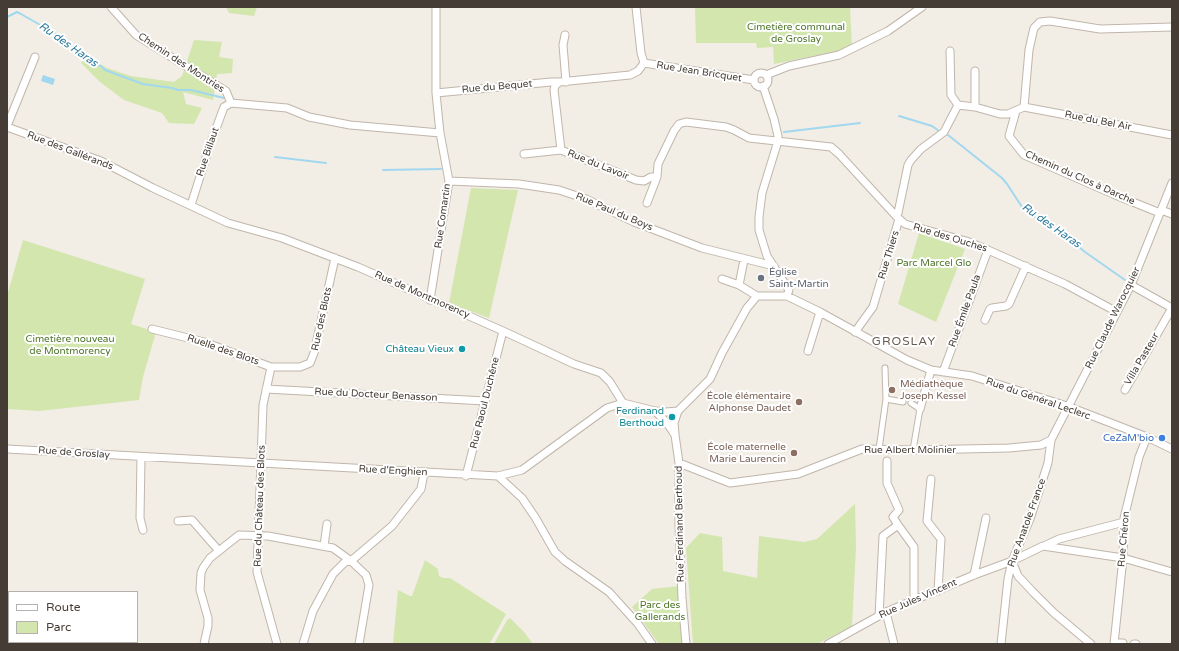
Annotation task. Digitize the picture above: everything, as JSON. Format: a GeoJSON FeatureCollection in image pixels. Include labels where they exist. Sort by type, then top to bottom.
{"type":"FeatureCollection","features":[{"type":"Feature","properties":{"kind":"street","name":"Chemin des Montries"},"geometry":{"type":"LineString","coordinates":[[111,7],[136,35],[226,91],[231,103]]}},
{"type":"Feature","properties":{"kind":"street","name":"Rue Comartin"},"geometry":{"type":"LineString","coordinates":[[430,300],[449,181],[440,133],[436,93],[436,7]]}},
{"type":"Feature","properties":{"kind":"street"},"geometry":{"type":"LineString","coordinates":[[562,82],[630,75],[638,71],[644,63],[641,53],[636,7]]}},
{"type":"Feature","properties":{"kind":"street"},"geometry":{"type":"LineString","coordinates":[[763,86],[757,85],[754,80],[758,73],[766,75],[789,66],[839,56],[888,31],[922,7]]}},
{"type":"Feature","properties":{"kind":"street"},"geometry":{"type":"LineString","coordinates":[[950,52],[950,95],[958,105],[975,107],[1000,114],[1008,114],[1024,107],[1033,32],[1034,28],[1040,22],[1050,20],[1100,29],[1172,27]]}},
{"type":"Feature","properties":{"kind":"street","name":"Rue du Lavoir"},"geometry":{"type":"LineString","coordinates":[[565,35],[563,45],[562,82],[555,86],[554,90],[561,150],[636,180],[644,181],[651,177],[657,177]]}},
{"type":"Feature","properties":{"kind":"street"},"geometry":{"type":"LineString","coordinates":[[7,127],[35,57]]}},
{"type":"Feature","properties":{"kind":"street","name":"Rue Jean Bricquet"},"geometry":{"type":"LineString","coordinates":[[644,63],[754,80]]}},
{"type":"Feature","properties":{"kind":"street"},"geometry":{"type":"LineString","coordinates":[[975,71],[975,107]]}},
{"type":"Feature","properties":{"kind":"street"},"geometry":{"type":"LineString","coordinates":[[763,86],[767,82],[766,75]]}},
{"type":"Feature","properties":{"kind":"street","name":"Rue du Bequet"},"geometry":{"type":"LineString","coordinates":[[436,93],[562,82]]}},
{"type":"Feature","properties":{"kind":"street"},"geometry":{"type":"LineString","coordinates":[[763,86],[774,120],[778,141],[762,193],[759,230],[767,256],[788,290],[787,296]]}},
{"type":"Feature","properties":{"kind":"street"},"geometry":{"type":"LineString","coordinates":[[231,103],[287,108],[309,117],[350,125],[440,133]]}},
{"type":"Feature","properties":{"kind":"street","name":"Rue Billaut"},"geometry":{"type":"LineString","coordinates":[[191,205],[224,107],[231,103]]}},
{"type":"Feature","properties":{"kind":"street","name":"Rue Thiers"},"geometry":{"type":"LineString","coordinates":[[855,332],[872,307],[898,218],[908,165],[921,149],[944,132],[958,105]]}},
{"type":"Feature","properties":{"kind":"street","name":"Rue du Bel Air"},"geometry":{"type":"LineString","coordinates":[[1024,107],[1172,135]]}},
{"type":"Feature","properties":{"kind":"street","name":"Chemin du Clos à Darche"},"geometry":{"type":"LineString","coordinates":[[1016,111],[1009,136],[1024,155],[1113,194],[1160,211]]}},
{"type":"Feature","properties":{"kind":"street"},"geometry":{"type":"LineString","coordinates":[[647,203],[657,177],[658,164],[679,124],[686,122],[726,127],[749,138],[778,141]]}},
{"type":"Feature","properties":{"kind":"street","name":"Rue des Gallérands"},"geometry":{"type":"LineString","coordinates":[[7,127],[101,161],[153,188]]}},
{"type":"Feature","properties":{"kind":"street","name":"Rue des Ouches"},"geometry":{"type":"LineString","coordinates":[[778,141],[824,145],[834,149],[905,224],[952,237],[988,250],[1065,284],[1117,312]]}},
{"type":"Feature","properties":{"kind":"street"},"geometry":{"type":"LineString","coordinates":[[524,154],[561,150]]}},
{"type":"Feature","properties":{"kind":"street","name":"Rue Paul du Boys"},"geometry":{"type":"LineString","coordinates":[[449,181],[519,184],[560,190],[586,199],[634,222],[702,248],[744,260],[774,266]]}},
{"type":"Feature","properties":{"kind":"street","name":"Rue Claude Warocquier"},"geometry":{"type":"LineString","coordinates":[[1067,406],[1131,284],[1172,183]]}},
{"type":"Feature","properties":{"kind":"street","name":"Rue de Montmorency"},"geometry":{"type":"LineString","coordinates":[[153,188],[228,223],[282,238],[335,258],[503,331],[574,364],[601,373],[610,382],[623,403]]}},
{"type":"Feature","properties":{"kind":"street"},"geometry":{"type":"LineString","coordinates":[[1160,211],[1172,214]]}},
{"type":"Feature","properties":{"kind":"street","name":"Rue Émile Paula"},"geometry":{"type":"LineString","coordinates":[[943,372],[988,250]]}},
{"type":"Feature","properties":{"kind":"street","name":"Rue des Blots"},"geometry":{"type":"LineString","coordinates":[[271,367],[300,367],[310,363],[314,353],[335,258]]}},
{"type":"Feature","properties":{"kind":"street"},"geometry":{"type":"LineString","coordinates":[[739,285],[744,260]]}},
{"type":"Feature","properties":{"kind":"street"},"geometry":{"type":"LineString","coordinates":[[985,320],[992,308],[1006,306],[1009,304],[1026,266]]}},
{"type":"Feature","properties":{"kind":"street"},"geometry":{"type":"LineString","coordinates":[[675,435],[674,423],[678,411],[710,379],[722,353],[747,308],[757,296],[739,285],[722,279]]}},
{"type":"Feature","properties":{"kind":"street"},"geometry":{"type":"LineString","coordinates":[[1131,284],[1172,308]]}},
{"type":"Feature","properties":{"kind":"street","name":"Rue du Général Leclerc"},"geometry":{"type":"LineString","coordinates":[[757,296],[787,296],[820,312],[907,360],[930,370],[972,376],[1067,406],[1147,437],[1172,449]]}},
{"type":"Feature","properties":{"kind":"street","name":"Villa Pasteur"},"geometry":{"type":"LineString","coordinates":[[1125,390],[1172,308]]}},
{"type":"Feature","properties":{"kind":"street"},"geometry":{"type":"LineString","coordinates":[[808,351],[820,312]]}},
{"type":"Feature","properties":{"kind":"street","name":"Ruelle des Blots"},"geometry":{"type":"LineString","coordinates":[[152,329],[204,342],[271,367]]}},
{"type":"Feature","properties":{"kind":"street","name":"Rue Raoul Duchêne"},"geometry":{"type":"LineString","coordinates":[[466,476],[503,331]]}},
{"type":"Feature","properties":{"kind":"street","name":"Rue du Château des Blots"},"geometry":{"type":"LineString","coordinates":[[271,367],[263,405],[258,577],[277,644]]}},
{"type":"Feature","properties":{"kind":"street"},"geometry":{"type":"LineString","coordinates":[[879,449],[886,399],[885,368]]}},
{"type":"Feature","properties":{"kind":"street"},"geometry":{"type":"LineString","coordinates":[[913,450],[920,409],[930,370]]}},
{"type":"Feature","properties":{"kind":"street","name":"Rue du Docteur Benasson"},"geometry":{"type":"LineString","coordinates":[[266,390],[485,401]]}},
{"type":"Feature","properties":{"kind":"street"},"geometry":{"type":"LineString","coordinates":[[886,399],[903,402]]}},
{"type":"Feature","properties":{"kind":"street"},"geometry":{"type":"LineString","coordinates":[[623,403],[655,411],[678,411]]}},
{"type":"Feature","properties":{"kind":"street","name":"Rue d'Enghien"},"geometry":{"type":"LineString","coordinates":[[141,458],[466,476],[498,476],[522,470],[607,408],[623,403]]}},
{"type":"Feature","properties":{"kind":"street"},"geometry":{"type":"LineString","coordinates":[[911,403],[920,409]]}},
{"type":"Feature","properties":{"kind":"street","name":"Rue Anatole France"},"geometry":{"type":"LineString","coordinates":[[1001,644],[1008,579],[1012,561],[1030,519],[1048,463],[1051,440],[1067,406]]}},
{"type":"Feature","properties":{"kind":"street","name":"Rue Ferdinand Berthoud"},"geometry":{"type":"LineString","coordinates":[[655,411],[667,423],[675,435],[679,463],[679,525],[682,598],[686,644]]}},
{"type":"Feature","properties":{"kind":"street","name":"Rue Chéron"},"geometry":{"type":"LineString","coordinates":[[1114,644],[1123,558],[1124,522],[1132,479],[1138,457],[1147,437]]}},
{"type":"Feature","properties":{"kind":"street","name":"Rue Albert Molinier"},"geometry":{"type":"LineString","coordinates":[[679,463],[730,483],[798,474],[862,449],[913,450],[1009,448],[1040,445],[1051,440]]}},
{"type":"Feature","properties":{"kind":"street","name":"Rue de Groslay"},"geometry":{"type":"LineString","coordinates":[[7,449],[141,458]]}},
{"type":"Feature","properties":{"kind":"street"},"geometry":{"type":"LineString","coordinates":[[141,458],[140,518],[143,530]]}},
{"type":"Feature","properties":{"kind":"street"},"geometry":{"type":"LineString","coordinates":[[887,461],[887,483],[899,510],[893,517],[914,547],[914,600]]}},
{"type":"Feature","properties":{"kind":"street"},"geometry":{"type":"LineString","coordinates":[[303,644],[314,611],[333,574],[345,562],[351,561],[392,526],[421,489],[424,473]]}},
{"type":"Feature","properties":{"kind":"street"},"geometry":{"type":"LineString","coordinates":[[498,476],[522,498],[555,552],[565,561],[609,592],[638,624],[652,644]]}},
{"type":"Feature","properties":{"kind":"street"},"geometry":{"type":"LineString","coordinates":[[931,479],[927,521],[941,539],[938,591]]}},
{"type":"Feature","properties":{"kind":"street"},"geometry":{"type":"LineString","coordinates":[[974,575],[986,518]]}},
{"type":"Feature","properties":{"kind":"street"},"geometry":{"type":"LineString","coordinates":[[178,521],[192,520],[219,551]]}},
{"type":"Feature","properties":{"kind":"street","name":"Rue Jules Vincent"},"geometry":{"type":"LineString","coordinates":[[828,644],[886,612],[974,575],[1012,561],[1059,539],[1124,522]]}},
{"type":"Feature","properties":{"kind":"street"},"geometry":{"type":"LineString","coordinates":[[324,546],[327,524]]}},
{"type":"Feature","properties":{"kind":"street"},"geometry":{"type":"LineString","coordinates":[[879,616],[883,536],[898,525]]}},
{"type":"Feature","properties":{"kind":"street"},"geometry":{"type":"LineString","coordinates":[[204,644],[208,626],[208,618],[200,590],[200,578],[203,568],[210,558],[239,535],[259,536],[333,548],[351,561],[366,575],[369,586],[360,644]]}},
{"type":"Feature","properties":{"kind":"street"},"geometry":{"type":"LineString","coordinates":[[1043,546],[1123,558],[1172,572]]}},
{"type":"Feature","properties":{"kind":"street"},"geometry":{"type":"LineString","coordinates":[[1012,561],[1018,576],[1033,592],[1054,613],[1091,644]]}},
{"type":"Feature","properties":{"kind":"street"},"geometry":{"type":"LineString","coordinates":[[886,612],[894,644]]}},
{"type":"Feature","properties":{"kind":"street"},"geometry":{"type":"LineString","coordinates":[[1114,644],[1123,643]]}},
{"type":"Feature","properties":{"kind":"green space"},"geometry":{"type":"Polygon","coordinates":[[[226,7],[257,7],[254,16],[229,13],[226,7]]]}},
{"type":"Feature","properties":{"kind":"green space","name":"Cimetière communal de Groslay"},"geometry":{"type":"Polygon","coordinates":[[[695,7],[850,7],[852,48],[774,64],[773,47],[757,48],[756,43],[696,43],[695,7]]]}},
{"type":"Feature","properties":{"kind":"green space"},"geometry":{"type":"Polygon","coordinates":[[[194,40],[222,42],[219,57],[233,59],[232,73],[217,74],[213,100],[183,92],[186,104],[202,108],[194,124],[169,123],[162,113],[124,100],[100,82],[81,63],[86,56],[107,68],[131,76],[174,82],[182,76],[194,40]]]}},
{"type":"Feature","properties":{"kind":"green space"},"geometry":{"type":"Polygon","coordinates":[[[471,188],[518,190],[489,318],[449,303],[471,188]]]}},
{"type":"Feature","properties":{"kind":"green space","name":"Parc Marcel Glo"},"geometry":{"type":"Polygon","coordinates":[[[919,233],[965,249],[936,322],[898,304],[919,233]]]}},
{"type":"Feature","properties":{"kind":"green space","name":"Cimetière nouveau de Montmorency"},"geometry":{"type":"Polygon","coordinates":[[[23,240],[145,279],[131,324],[156,332],[143,377],[139,400],[39,411],[7,409],[7,296],[23,240]]]}},
{"type":"Feature","properties":{"kind":"green space"},"geometry":{"type":"Polygon","coordinates":[[[855,504],[856,547],[852,626],[817,644],[693,644],[686,548],[700,533],[722,537],[723,571],[757,578],[759,536],[804,542],[817,539],[855,504]]]}},
{"type":"Feature","properties":{"kind":"green space"},"geometry":{"type":"Polygon","coordinates":[[[425,560],[438,569],[439,576],[443,578],[450,578],[506,614],[490,644],[393,644],[398,590],[412,596],[425,560]]]}},
{"type":"Feature","properties":{"kind":"green space","name":"Parc des Gallerands"},"geometry":{"type":"Polygon","coordinates":[[[679,586],[683,644],[659,644],[632,607],[652,589],[679,586]]]}},
{"type":"Feature","properties":{"kind":"green space"},"geometry":{"type":"Polygon","coordinates":[[[510,618],[524,632],[533,644],[494,644],[507,620],[510,618]]]}},
{"type":"Feature","properties":{"kind":"water"},"geometry":{"type":"Polygon","coordinates":[[[43,75],[55,79],[53,85],[41,81],[43,75]]]}},
{"type":"Feature","properties":{"kind":"waterway","name":"Ru des Haras"},"geometry":{"type":"LineString","coordinates":[[7,17],[17,12],[21,14],[56,34],[63,42],[75,47],[90,63],[101,66],[105,70],[143,84],[178,90],[191,90],[224,98]]}},
{"type":"Feature","properties":{"kind":"waterway","name":"Ru des Haras"},"geometry":{"type":"LineString","coordinates":[[899,116],[932,126],[939,131]]}},
{"type":"Feature","properties":{"kind":"waterway","name":"Ru des Haras"},"geometry":{"type":"LineString","coordinates":[[784,132],[860,123]]}},
{"type":"Feature","properties":{"kind":"waterway","name":"Ru des Haras"},"geometry":{"type":"LineString","coordinates":[[948,135],[1002,178],[1022,207],[1044,224],[1056,228],[1085,252],[1125,280]]}},
{"type":"Feature","properties":{"kind":"waterway","name":"Ru des Haras"},"geometry":{"type":"LineString","coordinates":[[275,157],[326,163]]}},
{"type":"Feature","properties":{"kind":"waterway","name":"Ru des Haras"},"geometry":{"type":"LineString","coordinates":[[383,170],[441,169]]}},
{"type":"Feature","properties":{"kind":"place","name":"Église Saint-Martin"},"geometry":{"type":"Point","coordinates":[761,278]}},
{"type":"Feature","properties":{"kind":"place","name":"Château Vieux"},"geometry":{"type":"Point","coordinates":[462,349]}},
{"type":"Feature","properties":{"kind":"place","name":"Médiathèque Joseph Kessel"},"geometry":{"type":"Point","coordinates":[892,390]}},
{"type":"Feature","properties":{"kind":"place","name":"École élémentaire Alphonse Daudet"},"geometry":{"type":"Point","coordinates":[799,402]}},
{"type":"Feature","properties":{"kind":"place","name":"Ferdinand Berthoud"},"geometry":{"type":"Point","coordinates":[672,417]}},
{"type":"Feature","properties":{"kind":"place","name":"CeZaM'bio"},"geometry":{"type":"Point","coordinates":[1162,438]}},
{"type":"Feature","properties":{"kind":"place","name":"École maternelle Marie Laurencin"},"geometry":{"type":"Point","coordinates":[794,453]}},
{"type":"Feature","properties":{"kind":"district","name":"GROSLAY"},"geometry":{"type":"Point","coordinates":[904,342]}}]}
